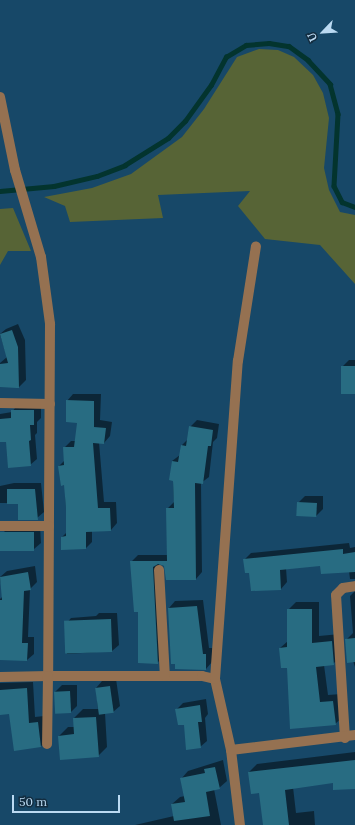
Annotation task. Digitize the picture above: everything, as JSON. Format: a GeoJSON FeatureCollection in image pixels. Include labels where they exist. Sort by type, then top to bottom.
{"type":"FeatureCollection","features":[{"type":"Feature","properties":{"kind":"street"},"geometry":{"type":"LineString","coordinates":[[0,97],[15,170],[41,257],[50,324],[48,744]]}},
{"type":"Feature","properties":{"kind":"street"},"geometry":{"type":"LineString","coordinates":[[240,825],[231,750],[215,679],[238,361],[256,246]]}},
{"type":"Feature","properties":{"kind":"street"},"geometry":{"type":"LineString","coordinates":[[0,403],[50,404]]}},
{"type":"Feature","properties":{"kind":"street"},"geometry":{"type":"LineString","coordinates":[[0,526],[49,526]]}},
{"type":"Feature","properties":{"kind":"street"},"geometry":{"type":"LineString","coordinates":[[159,570],[165,676]]}},
{"type":"Feature","properties":{"kind":"street"},"geometry":{"type":"LineString","coordinates":[[344,738],[336,595],[343,588],[355,586]]}},
{"type":"Feature","properties":{"kind":"street"},"geometry":{"type":"LineString","coordinates":[[0,677],[202,676],[215,679]]}},
{"type":"Feature","properties":{"kind":"street"},"geometry":{"type":"LineString","coordinates":[[231,750],[344,738],[355,735]]}},
{"type":"Feature","properties":{"kind":"green space"},"geometry":{"type":"Polygon","coordinates":[[[259,49],[278,50],[294,57],[313,75],[323,93],[329,118],[324,168],[329,190],[340,212],[355,215],[355,284],[320,245],[265,239],[238,206],[250,191],[158,195],[163,218],[70,222],[65,206],[44,197],[92,188],[131,174],[182,137],[204,109],[237,57],[259,49]]]}},
{"type":"Feature","properties":{"kind":"green space"},"geometry":{"type":"Polygon","coordinates":[[[13,208],[31,251],[8,251],[0,265],[0,209],[13,208]]]}},
{"type":"Feature","properties":{"kind":"building"},"geometry":{"type":"Polygon","coordinates":[[[12,330],[18,347],[19,388],[0,387],[0,364],[8,363],[0,334],[12,330]]]}},
{"type":"Feature","properties":{"kind":"building"},"geometry":{"type":"Polygon","coordinates":[[[341,366],[355,366],[355,394],[341,394],[341,366]]]}},
{"type":"Feature","properties":{"kind":"building"},"geometry":{"type":"Polygon","coordinates":[[[66,400],[94,401],[94,427],[106,428],[104,444],[93,443],[98,508],[110,508],[111,531],[86,532],[86,549],[61,550],[61,537],[66,536],[66,508],[64,485],[61,486],[58,466],[64,465],[63,447],[74,447],[77,423],[66,422],[66,400]]]}},
{"type":"Feature","properties":{"kind":"building"},"geometry":{"type":"Polygon","coordinates":[[[11,410],[34,410],[34,425],[30,425],[31,440],[29,441],[31,466],[8,468],[6,442],[0,442],[0,419],[11,418],[11,410]]]}},
{"type":"Feature","properties":{"kind":"building"},"geometry":{"type":"Polygon","coordinates":[[[189,426],[213,430],[211,446],[208,446],[203,484],[195,483],[196,580],[166,580],[164,566],[158,564],[153,567],[158,664],[138,663],[138,612],[134,612],[130,561],[167,561],[166,508],[174,508],[173,481],[169,480],[172,461],[178,462],[181,445],[186,446],[189,426]]]}},
{"type":"Feature","properties":{"kind":"building"},"geometry":{"type":"Polygon","coordinates":[[[7,489],[35,489],[38,520],[18,520],[18,504],[7,504],[7,489]]]}},
{"type":"Feature","properties":{"kind":"building"},"geometry":{"type":"Polygon","coordinates":[[[297,502],[317,503],[316,517],[296,516],[297,502]]]}},
{"type":"Feature","properties":{"kind":"building"},"geometry":{"type":"Polygon","coordinates":[[[0,532],[34,532],[34,551],[0,551],[0,532]]]}},
{"type":"Feature","properties":{"kind":"building"},"geometry":{"type":"Polygon","coordinates":[[[343,549],[343,554],[355,552],[355,572],[321,574],[320,566],[280,570],[281,590],[251,591],[249,573],[245,573],[243,559],[343,549]]]}},
{"type":"Feature","properties":{"kind":"building"},"geometry":{"type":"Polygon","coordinates":[[[28,572],[31,590],[24,591],[22,643],[28,643],[27,661],[0,660],[0,600],[2,600],[0,577],[28,572]]]}},
{"type":"Feature","properties":{"kind":"building"},"geometry":{"type":"Polygon","coordinates":[[[197,606],[203,654],[206,654],[206,670],[175,669],[175,664],[171,664],[168,608],[197,606]]]}},
{"type":"Feature","properties":{"kind":"building"},"geometry":{"type":"Polygon","coordinates":[[[287,609],[312,609],[312,643],[332,641],[334,665],[316,667],[320,702],[333,701],[336,725],[290,729],[287,668],[281,668],[279,648],[287,647],[287,609]]]}},
{"type":"Feature","properties":{"kind":"building"},"geometry":{"type":"Polygon","coordinates":[[[111,619],[112,652],[65,654],[64,621],[111,619]]]}},
{"type":"Feature","properties":{"kind":"building"},"geometry":{"type":"Polygon","coordinates":[[[355,638],[355,662],[347,663],[345,639],[355,638]]]}},
{"type":"Feature","properties":{"kind":"building"},"geometry":{"type":"Polygon","coordinates":[[[110,686],[114,713],[99,715],[95,688],[110,686]]]}},
{"type":"Feature","properties":{"kind":"building"},"geometry":{"type":"Polygon","coordinates":[[[27,688],[29,723],[38,722],[41,747],[14,751],[9,714],[0,715],[0,690],[27,688]]]}},
{"type":"Feature","properties":{"kind":"building"},"geometry":{"type":"Polygon","coordinates":[[[70,691],[71,713],[55,714],[54,692],[70,691]]]}},
{"type":"Feature","properties":{"kind":"building"},"geometry":{"type":"Polygon","coordinates":[[[200,705],[202,722],[198,722],[201,748],[186,750],[184,725],[178,725],[175,709],[200,705]]]}},
{"type":"Feature","properties":{"kind":"building"},"geometry":{"type":"Polygon","coordinates":[[[96,717],[99,757],[60,760],[58,736],[74,734],[73,718],[96,717]]]}},
{"type":"Feature","properties":{"kind":"building"},"geometry":{"type":"Polygon","coordinates":[[[355,760],[355,789],[333,790],[333,783],[285,790],[289,825],[263,825],[259,793],[251,794],[248,772],[355,760]]]}},
{"type":"Feature","properties":{"kind":"building"},"geometry":{"type":"Polygon","coordinates":[[[215,767],[220,789],[206,792],[210,816],[174,821],[171,804],[185,802],[180,778],[205,773],[204,769],[215,767]]]}},
{"type":"Feature","properties":{"kind":"waterway"},"geometry":{"type":"LineString","coordinates":[[0,191],[54,186],[97,176],[125,165],[168,138],[185,121],[211,85],[226,57],[246,45],[269,43],[289,46],[308,60],[330,84],[338,114],[334,186],[342,202],[355,207]]}}]}
